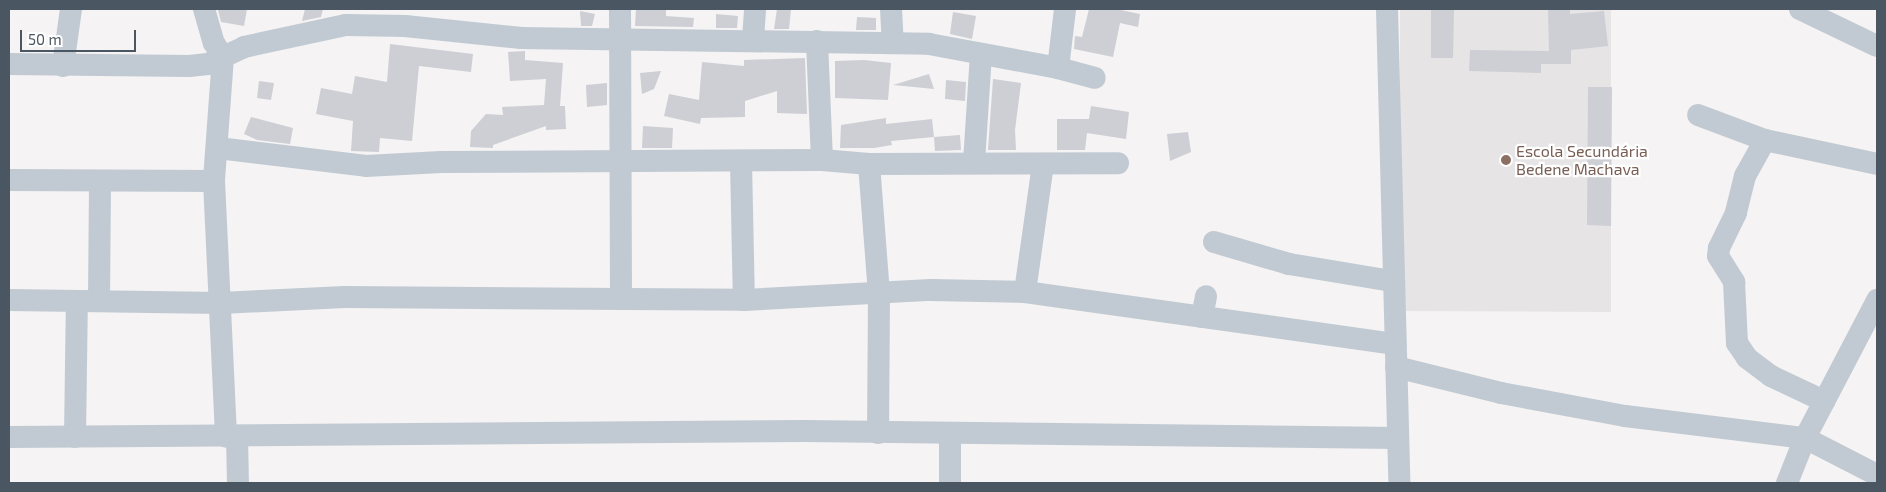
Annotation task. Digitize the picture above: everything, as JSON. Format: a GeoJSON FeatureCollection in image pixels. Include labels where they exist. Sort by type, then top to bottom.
{"type":"FeatureCollection","features":[{"type":"Feature","properties":{"kind":"street"},"geometry":{"type":"LineString","coordinates":[[63,66],[72,9]]}},
{"type":"Feature","properties":{"kind":"street"},"geometry":{"type":"LineString","coordinates":[[204,9],[211,34],[223,57],[218,148],[214,181],[221,303],[232,437],[238,483]]}},
{"type":"Feature","properties":{"kind":"street"},"geometry":{"type":"LineString","coordinates":[[620,9],[621,299]]}},
{"type":"Feature","properties":{"kind":"street"},"geometry":{"type":"LineString","coordinates":[[754,39],[756,9]]}},
{"type":"Feature","properties":{"kind":"street"},"geometry":{"type":"LineString","coordinates":[[891,9],[893,42]]}},
{"type":"Feature","properties":{"kind":"street"},"geometry":{"type":"LineString","coordinates":[[1058,68],[1065,9]]}},
{"type":"Feature","properties":{"kind":"street"},"geometry":{"type":"LineString","coordinates":[[1387,9],[1392,281],[1399,483]]}},
{"type":"Feature","properties":{"kind":"street"},"geometry":{"type":"LineString","coordinates":[[1800,9],[1877,46]]}},
{"type":"Feature","properties":{"kind":"street"},"geometry":{"type":"LineString","coordinates":[[9,64],[63,66],[189,66],[208,64],[244,47],[347,17],[405,26],[521,38],[754,39],[929,44],[1058,68],[1095,78]]}},
{"type":"Feature","properties":{"kind":"street"},"geometry":{"type":"LineString","coordinates":[[817,41],[822,160]]}},
{"type":"Feature","properties":{"kind":"street"},"geometry":{"type":"LineString","coordinates":[[974,162],[981,55]]}},
{"type":"Feature","properties":{"kind":"street"},"geometry":{"type":"LineString","coordinates":[[1698,115],[1765,140],[1877,164]]}},
{"type":"Feature","properties":{"kind":"street"},"geometry":{"type":"LineString","coordinates":[[1765,140],[1745,176],[1736,213],[1719,248],[1718,256],[1734,282],[1737,343],[1747,358],[1771,376],[1824,401]]}},
{"type":"Feature","properties":{"kind":"street"},"geometry":{"type":"LineString","coordinates":[[218,148],[366,166],[441,162],[741,162],[822,160],[869,164],[974,162],[1043,164],[1118,163]]}},
{"type":"Feature","properties":{"kind":"street"},"geometry":{"type":"LineString","coordinates":[[741,162],[744,300]]}},
{"type":"Feature","properties":{"kind":"street"},"geometry":{"type":"LineString","coordinates":[[869,164],[879,294],[878,433]]}},
{"type":"Feature","properties":{"kind":"street"},"geometry":{"type":"LineString","coordinates":[[1025,292],[1043,164]]}},
{"type":"Feature","properties":{"kind":"street"},"geometry":{"type":"LineString","coordinates":[[9,180],[100,182],[214,181]]}},
{"type":"Feature","properties":{"kind":"street"},"geometry":{"type":"LineString","coordinates":[[75,437],[100,182]]}},
{"type":"Feature","properties":{"kind":"street"},"geometry":{"type":"LineString","coordinates":[[1214,242],[1289,264],[1392,281]]}},
{"type":"Feature","properties":{"kind":"street"},"geometry":{"type":"LineString","coordinates":[[9,300],[221,303],[345,296],[744,300],[931,290],[1025,292],[1204,306],[1395,344]]}},
{"type":"Feature","properties":{"kind":"street"},"geometry":{"type":"LineString","coordinates":[[1787,483],[1805,438],[1877,300]]}},
{"type":"Feature","properties":{"kind":"street"},"geometry":{"type":"LineString","coordinates":[[1396,367],[1501,393],[1625,416],[1805,438],[1877,475]]}},
{"type":"Feature","properties":{"kind":"street"},"geometry":{"type":"LineString","coordinates":[[9,436],[232,437],[805,431],[1397,438]]}},
{"type":"Feature","properties":{"kind":"street"},"geometry":{"type":"LineString","coordinates":[[950,434],[950,483]]}},
{"type":"Feature","properties":{"kind":"shaded area","name":"Escola Secundária Bedene Machava"},"geometry":{"type":"Polygon","coordinates":[[[1400,9],[1611,9],[1611,312],[1400,311],[1400,9]]]}},
{"type":"Feature","properties":{"kind":"building"},"geometry":{"type":"Polygon","coordinates":[[[247,9],[244,26],[221,22],[218,10],[247,9]]]}},
{"type":"Feature","properties":{"kind":"building"},"geometry":{"type":"Polygon","coordinates":[[[305,9],[323,9],[321,17],[302,21],[305,9]]]}},
{"type":"Feature","properties":{"kind":"building"},"geometry":{"type":"Polygon","coordinates":[[[636,9],[666,10],[666,16],[694,18],[693,27],[635,26],[636,9]]]}},
{"type":"Feature","properties":{"kind":"building"},"geometry":{"type":"Polygon","coordinates":[[[777,9],[791,9],[789,29],[774,29],[777,9]]]}},
{"type":"Feature","properties":{"kind":"building"},"geometry":{"type":"Polygon","coordinates":[[[1089,9],[1116,9],[1140,14],[1138,27],[1120,23],[1113,57],[1074,49],[1075,36],[1082,37],[1089,9]]]}},
{"type":"Feature","properties":{"kind":"building"},"geometry":{"type":"Polygon","coordinates":[[[1431,9],[1454,9],[1453,58],[1431,58],[1431,9]]]}},
{"type":"Feature","properties":{"kind":"building"},"geometry":{"type":"Polygon","coordinates":[[[1548,9],[1570,9],[1570,14],[1604,11],[1608,46],[1571,50],[1571,64],[1541,64],[1541,73],[1469,71],[1470,50],[1549,51],[1548,9]]]}},
{"type":"Feature","properties":{"kind":"building"},"geometry":{"type":"Polygon","coordinates":[[[580,11],[595,14],[592,26],[581,26],[580,11]]]}},
{"type":"Feature","properties":{"kind":"building"},"geometry":{"type":"Polygon","coordinates":[[[953,12],[976,16],[972,39],[950,34],[953,12]]]}},
{"type":"Feature","properties":{"kind":"building"},"geometry":{"type":"Polygon","coordinates":[[[716,14],[738,16],[737,28],[716,28],[716,14]]]}},
{"type":"Feature","properties":{"kind":"building"},"geometry":{"type":"Polygon","coordinates":[[[857,17],[876,18],[876,30],[856,30],[857,17]]]}},
{"type":"Feature","properties":{"kind":"building"},"geometry":{"type":"Polygon","coordinates":[[[390,44],[473,54],[471,72],[419,66],[412,141],[380,138],[379,152],[351,151],[353,121],[316,114],[321,88],[352,94],[355,76],[387,82],[390,44]]]}},
{"type":"Feature","properties":{"kind":"building"},"geometry":{"type":"Polygon","coordinates":[[[525,51],[525,60],[563,63],[560,106],[565,106],[566,129],[546,130],[546,126],[493,145],[493,148],[470,147],[471,131],[486,114],[503,115],[502,107],[544,105],[546,79],[510,81],[508,52],[525,51]]]}},
{"type":"Feature","properties":{"kind":"building"},"geometry":{"type":"Polygon","coordinates":[[[805,58],[807,114],[777,113],[777,91],[745,101],[745,117],[701,118],[700,124],[664,116],[669,94],[699,100],[702,62],[744,66],[744,60],[805,58]]]}},
{"type":"Feature","properties":{"kind":"building"},"geometry":{"type":"Polygon","coordinates":[[[864,60],[891,63],[888,100],[835,98],[835,61],[864,60]]]}},
{"type":"Feature","properties":{"kind":"building"},"geometry":{"type":"Polygon","coordinates":[[[661,71],[654,89],[642,94],[640,73],[661,71]]]}},
{"type":"Feature","properties":{"kind":"building"},"geometry":{"type":"Polygon","coordinates":[[[929,74],[934,89],[893,85],[929,74]]]}},
{"type":"Feature","properties":{"kind":"building"},"geometry":{"type":"Polygon","coordinates":[[[993,79],[1021,83],[1015,130],[1016,150],[988,150],[993,79]]]}},
{"type":"Feature","properties":{"kind":"building"},"geometry":{"type":"Polygon","coordinates":[[[946,80],[966,82],[965,101],[945,99],[946,80]]]}},
{"type":"Feature","properties":{"kind":"building"},"geometry":{"type":"Polygon","coordinates":[[[259,81],[274,83],[271,100],[257,98],[259,81]]]}},
{"type":"Feature","properties":{"kind":"building"},"geometry":{"type":"Polygon","coordinates":[[[607,83],[607,105],[587,107],[586,85],[607,83]]]}},
{"type":"Feature","properties":{"kind":"building"},"geometry":{"type":"Polygon","coordinates":[[[1588,87],[1612,87],[1611,226],[1587,225],[1588,87]]]}},
{"type":"Feature","properties":{"kind":"building"},"geometry":{"type":"Polygon","coordinates":[[[1091,106],[1129,112],[1126,139],[1087,133],[1085,150],[1057,150],[1057,119],[1089,119],[1091,106]]]}},
{"type":"Feature","properties":{"kind":"building"},"geometry":{"type":"Polygon","coordinates":[[[251,117],[293,128],[290,144],[257,140],[244,134],[251,117]]]}},
{"type":"Feature","properties":{"kind":"building"},"geometry":{"type":"Polygon","coordinates":[[[886,118],[886,124],[932,119],[934,137],[891,141],[892,145],[874,148],[840,148],[841,125],[886,118]]]}},
{"type":"Feature","properties":{"kind":"building"},"geometry":{"type":"Polygon","coordinates":[[[643,126],[673,128],[672,148],[642,148],[643,126]]]}},
{"type":"Feature","properties":{"kind":"building"},"geometry":{"type":"Polygon","coordinates":[[[1188,132],[1191,152],[1170,161],[1167,134],[1188,132]]]}},
{"type":"Feature","properties":{"kind":"building"},"geometry":{"type":"Polygon","coordinates":[[[960,135],[961,150],[935,151],[934,137],[960,135]]]}},
{"type":"Feature","properties":{"kind":"place","name":"Escola Secundária Bedene Machava"},"geometry":{"type":"Point","coordinates":[1506,160]}}]}
